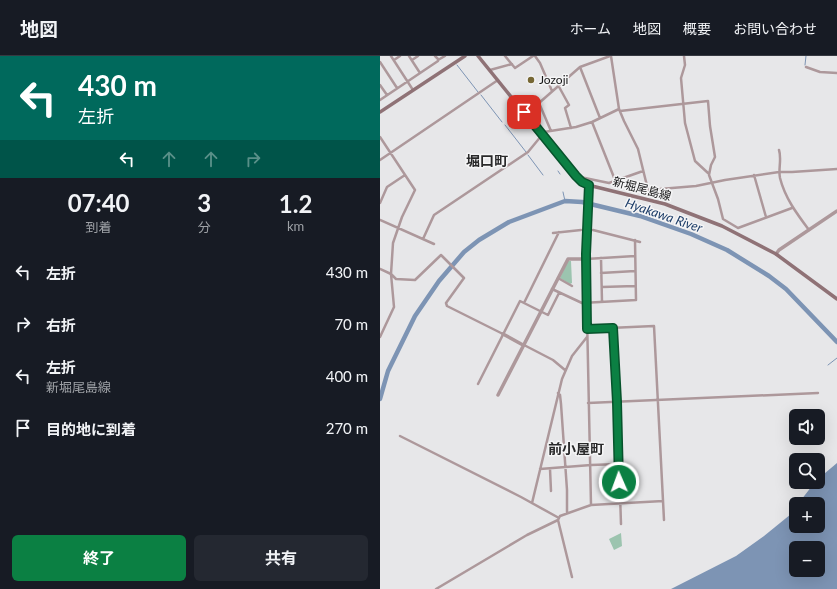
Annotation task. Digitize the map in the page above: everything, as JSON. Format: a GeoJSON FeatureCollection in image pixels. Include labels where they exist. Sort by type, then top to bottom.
{"type":"FeatureCollection","features":[{"type":"Feature","properties":{"kind":"main road"},"geometry":{"type":"LineString","coordinates":[[380,111],[465,56]]}},
{"type":"Feature","properties":{"kind":"main road","name":"新堀尾島線"},"geometry":{"type":"LineString","coordinates":[[478,56],[578,178],[589,185],[651,200],[693,214],[722,226],[776,254],[837,299]]}},
{"type":"Feature","properties":{"kind":"street"},"geometry":{"type":"LineString","coordinates":[[391,56],[414,90]]}},
{"type":"Feature","properties":{"kind":"street"},"geometry":{"type":"LineString","coordinates":[[394,60],[400,56]]}},
{"type":"Feature","properties":{"kind":"street"},"geometry":{"type":"LineString","coordinates":[[409,56],[420,73]]}},
{"type":"Feature","properties":{"kind":"street"},"geometry":{"type":"LineString","coordinates":[[412,60],[418,56]]}},
{"type":"Feature","properties":{"kind":"street"},"geometry":{"type":"LineString","coordinates":[[435,56],[438,60]]}},
{"type":"Feature","properties":{"kind":"street"},"geometry":{"type":"LineString","coordinates":[[380,100],[444,56]]}},
{"type":"Feature","properties":{"kind":"street"},"geometry":{"type":"LineString","coordinates":[[505,56],[515,68],[534,56],[540,63],[552,91]]}},
{"type":"Feature","properties":{"kind":"street"},"geometry":{"type":"LineString","coordinates":[[524,112],[539,103],[580,67],[611,56],[620,110],[638,149],[649,191],[696,186],[779,172],[837,169]]}},
{"type":"Feature","properties":{"kind":"street"},"geometry":{"type":"LineString","coordinates":[[684,56],[685,65],[681,78],[685,123],[695,161],[708,173],[718,199],[723,219],[738,228],[792,208]]}},
{"type":"Feature","properties":{"kind":"street"},"geometry":{"type":"LineString","coordinates":[[380,62],[397,88]]}},
{"type":"Feature","properties":{"kind":"street"},"geometry":{"type":"LineString","coordinates":[[490,70],[512,64]]}},
{"type":"Feature","properties":{"kind":"street"},"geometry":{"type":"LineString","coordinates":[[580,67],[600,118]]}},
{"type":"Feature","properties":{"kind":"street"},"geometry":{"type":"LineString","coordinates":[[806,67],[820,72],[837,73]]}},
{"type":"Feature","properties":{"kind":"street"},"geometry":{"type":"LineString","coordinates":[[380,160],[498,80]]}},
{"type":"Feature","properties":{"kind":"street"},"geometry":{"type":"LineString","coordinates":[[380,85],[387,95]]}},
{"type":"Feature","properties":{"kind":"street"},"geometry":{"type":"LineString","coordinates":[[558,85],[569,106],[565,108],[571,128]]}},
{"type":"Feature","properties":{"kind":"street"},"geometry":{"type":"LineString","coordinates":[[423,239],[434,215],[528,152],[542,134],[592,122],[620,110],[708,100],[715,157],[710,165],[708,173]]}},
{"type":"Feature","properties":{"kind":"street"},"geometry":{"type":"LineString","coordinates":[[539,103],[551,131]]}},
{"type":"Feature","properties":{"kind":"street"},"geometry":{"type":"LineString","coordinates":[[592,122],[615,180]]}},
{"type":"Feature","properties":{"kind":"street"},"geometry":{"type":"LineString","coordinates":[[380,136],[415,190],[393,243],[391,274],[394,308],[380,337]]}},
{"type":"Feature","properties":{"kind":"street"},"geometry":{"type":"LineString","coordinates":[[779,150],[779,172],[782,185],[792,208],[809,230]]}},
{"type":"Feature","properties":{"kind":"street"},"geometry":{"type":"LineString","coordinates":[[578,178],[580,177],[609,183],[643,171]]}},
{"type":"Feature","properties":{"kind":"street"},"geometry":{"type":"LineString","coordinates":[[380,203],[387,187],[405,175]]}},
{"type":"Feature","properties":{"kind":"street"},"geometry":{"type":"LineString","coordinates":[[754,175],[766,218]]}},
{"type":"Feature","properties":{"kind":"street"},"geometry":{"type":"LineString","coordinates":[[589,185],[586,258],[591,505]]}},
{"type":"Feature","properties":{"kind":"street"},"geometry":{"type":"LineString","coordinates":[[776,254],[779,250],[837,211]]}},
{"type":"Feature","properties":{"kind":"street"},"geometry":{"type":"LineString","coordinates":[[380,220],[434,244]]}},
{"type":"Feature","properties":{"kind":"street"},"geometry":{"type":"LineString","coordinates":[[554,233],[581,230]]}},
{"type":"Feature","properties":{"kind":"street"},"geometry":{"type":"LineString","coordinates":[[593,230],[640,242]]}},
{"type":"Feature","properties":{"kind":"street"},"geometry":{"type":"LineString","coordinates":[[524,303],[559,232]]}},
{"type":"Feature","properties":{"kind":"street"},"geometry":{"type":"LineString","coordinates":[[552,289],[579,302],[587,303],[636,300],[635,240]]}},
{"type":"Feature","properties":{"kind":"street"},"geometry":{"type":"LineString","coordinates":[[380,269],[391,274],[396,279],[416,280],[439,256],[443,256],[464,278],[446,303],[447,306],[554,360],[565,370]]}},
{"type":"Feature","properties":{"kind":"street"},"geometry":{"type":"LineString","coordinates":[[498,395],[567,260],[635,256]]}},
{"type":"Feature","properties":{"kind":"street"},"geometry":{"type":"LineString","coordinates":[[601,258],[602,302]]}},
{"type":"Feature","properties":{"kind":"street"},"geometry":{"type":"LineString","coordinates":[[601,273],[635,271]]}},
{"type":"Feature","properties":{"kind":"street"},"geometry":{"type":"LineString","coordinates":[[557,278],[572,286]]}},
{"type":"Feature","properties":{"kind":"street"},"geometry":{"type":"LineString","coordinates":[[602,287],[636,286]]}},
{"type":"Feature","properties":{"kind":"street"},"geometry":{"type":"LineString","coordinates":[[478,384],[520,301],[548,315],[559,293]]}},
{"type":"Feature","properties":{"kind":"street"},"geometry":{"type":"LineString","coordinates":[[587,329],[654,326],[664,520]]}},
{"type":"Feature","properties":{"kind":"street"},"geometry":{"type":"LineString","coordinates":[[613,328],[621,524]]}},
{"type":"Feature","properties":{"kind":"street"},"geometry":{"type":"LineString","coordinates":[[532,503],[558,393],[565,370],[572,356],[587,336]]}},
{"type":"Feature","properties":{"kind":"street"},"geometry":{"type":"LineString","coordinates":[[558,393],[560,395],[561,404],[567,513]]}},
{"type":"Feature","properties":{"kind":"street"},"geometry":{"type":"LineString","coordinates":[[588,403],[818,393]]}},
{"type":"Feature","properties":{"kind":"street"},"geometry":{"type":"LineString","coordinates":[[400,436],[532,503],[559,519],[572,577]]}},
{"type":"Feature","properties":{"kind":"street"},"geometry":{"type":"LineString","coordinates":[[540,469],[618,464]]}},
{"type":"Feature","properties":{"kind":"street"},"geometry":{"type":"LineString","coordinates":[[550,469],[551,491]]}},
{"type":"Feature","properties":{"kind":"street"},"geometry":{"type":"LineString","coordinates":[[436,589],[567,513],[591,505],[662,501]]}},
{"type":"Feature","properties":{"kind":"green space"},"geometry":{"type":"Polygon","coordinates":[[[568,261],[571,261],[572,283],[570,284],[560,278],[568,261]]]}},
{"type":"Feature","properties":{"kind":"green space"},"geometry":{"type":"Polygon","coordinates":[[[621,533],[622,546],[614,550],[609,539],[621,533]]]}},
{"type":"Feature","properties":{"kind":"water"},"geometry":{"type":"Polygon","coordinates":[[[837,463],[837,589],[671,589],[736,556],[789,516],[789,533],[825,533],[825,497],[803,497],[810,489],[825,489],[825,473],[837,463]]]}},
{"type":"Feature","properties":{"kind":"waterway"},"geometry":{"type":"LineString","coordinates":[[805,65],[806,56]]}},
{"type":"Feature","properties":{"kind":"waterway"},"geometry":{"type":"LineString","coordinates":[[457,65],[478,92]]}},
{"type":"Feature","properties":{"kind":"waterway"},"geometry":{"type":"LineString","coordinates":[[481,95],[502,122]]}},
{"type":"Feature","properties":{"kind":"waterway"},"geometry":{"type":"LineString","coordinates":[[505,125],[526,152]]}},
{"type":"Feature","properties":{"kind":"waterway"},"geometry":{"type":"LineString","coordinates":[[528,155],[543,175]]}},
{"type":"Feature","properties":{"kind":"waterway"},"geometry":{"type":"LineString","coordinates":[[563,192],[565,201]]}},
{"type":"Feature","properties":{"kind":"waterway","name":"Hyakawa River"},"geometry":{"type":"LineString","coordinates":[[380,399],[388,371],[415,316],[439,281],[464,252],[479,240],[509,222],[565,201],[582,202],[640,216],[691,234],[727,250],[769,276],[786,289],[837,342]]}},
{"type":"Feature","properties":{"kind":"waterway"},"geometry":{"type":"LineString","coordinates":[[828,365],[837,358]]}},
{"type":"Feature","properties":{"kind":"place","name":"Jozoji"},"geometry":{"type":"Point","coordinates":[531,80]}},
{"type":"Feature","properties":{"kind":"district","name":"堀口町"},"geometry":{"type":"Point","coordinates":[487,161]}},
{"type":"Feature","properties":{"kind":"district","name":"前小屋町"},"geometry":{"type":"Point","coordinates":[576,449]}},
{"type":"Feature","properties":{"kind":"route"},"geometry":{"type":"LineString","coordinates":[[524,112],[576,176],[582,182],[589,185],[586,254],[587,329],[613,328],[618,418],[617,436],[619,482]]}}]}
